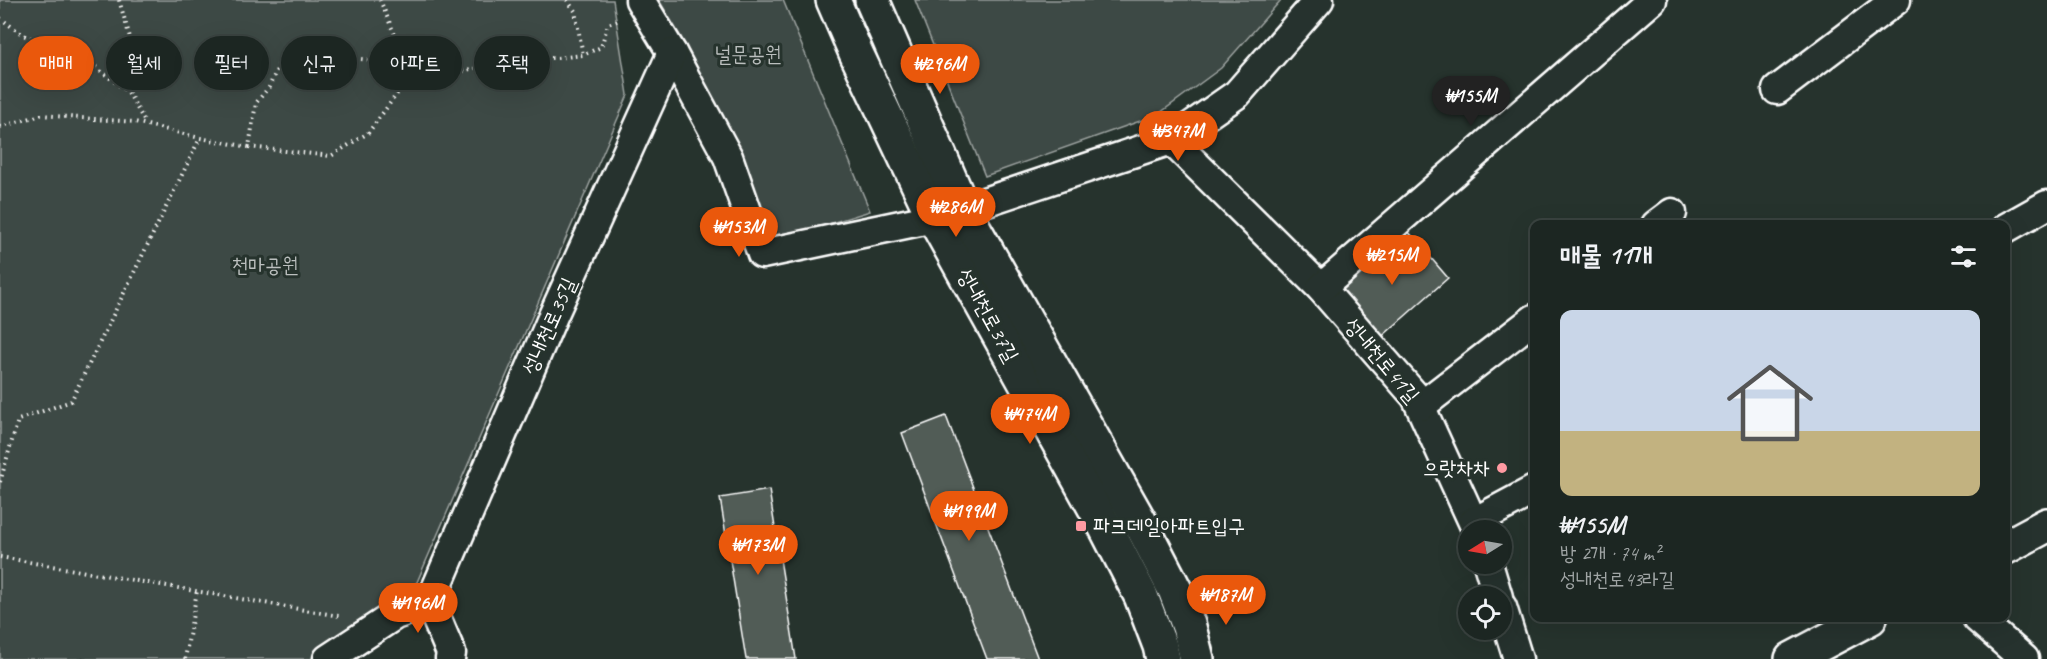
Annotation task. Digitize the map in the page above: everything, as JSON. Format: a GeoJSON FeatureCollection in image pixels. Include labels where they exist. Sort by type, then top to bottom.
{"type":"FeatureCollection","features":[{"type":"Feature","properties":{"kind":"main road","name":"성내천로37길"},"geometry":{"type":"LineString","coordinates":[[833,0],[856,53],[949,213],[1140,522],[1175,590],[1189,627],[1197,659]]}},
{"type":"Feature","properties":{"kind":"main road","name":"성내천로37길"},"geometry":{"type":"LineString","coordinates":[[872,0],[949,213],[1141,596],[1163,659]]}},
{"type":"Feature","properties":{"kind":"main road"},"geometry":{"type":"LineString","coordinates":[[2010,545],[2047,525]]}},
{"type":"Feature","properties":{"kind":"main road"},"geometry":{"type":"LineString","coordinates":[[1792,659],[1862,622]]}},
{"type":"Feature","properties":{"kind":"main road"},"geometry":{"type":"LineString","coordinates":[[1189,627],[1212,647],[1218,659]]}},
{"type":"Feature","properties":{"kind":"street"},"geometry":{"type":"LineString","coordinates":[[640,0],[672,53],[728,157],[762,254],[949,213],[1171,140],[1237,94],[1319,0]]}},
{"type":"Feature","properties":{"kind":"street"},"geometry":{"type":"LineString","coordinates":[[1321,288],[1652,0]]}},
{"type":"Feature","properties":{"kind":"street"},"geometry":{"type":"LineString","coordinates":[[1777,90],[1896,0]]}},
{"type":"Feature","properties":{"kind":"street","name":"성내천로35길"},"geometry":{"type":"LineString","coordinates":[[430,603],[553,316],[672,53]]}},
{"type":"Feature","properties":{"kind":"street","name":"성내천로41길"},"geometry":{"type":"LineString","coordinates":[[1171,140],[1321,288],[1416,397],[1473,520]]}},
{"type":"Feature","properties":{"kind":"street"},"geometry":{"type":"LineString","coordinates":[[2010,226],[2047,205]]}},
{"type":"Feature","properties":{"kind":"street"},"geometry":{"type":"LineString","coordinates":[[1420,406],[1530,321]]}},
{"type":"Feature","properties":{"kind":"street"},"geometry":{"type":"LineString","coordinates":[[1486,520],[1530,492]]}},
{"type":"Feature","properties":{"kind":"street"},"geometry":{"type":"LineString","coordinates":[[328,659],[395,615],[430,603],[451,653],[450,659]]}},
{"type":"Feature","properties":{"kind":"street"},"geometry":{"type":"LineString","coordinates":[[1982,622],[2024,659]]}},
{"type":"Feature","properties":{"kind":"street"},"geometry":{"type":"LineString","coordinates":[[1512,640],[1518,659]]}},
{"type":"Feature","properties":{"kind":"path"},"geometry":{"type":"LineString","coordinates":[[119,0],[131,41],[128,92]]}},
{"type":"Feature","properties":{"kind":"path"},"geometry":{"type":"LineString","coordinates":[[249,147],[256,103],[269,87],[281,60],[293,51],[394,63],[405,59],[380,0]]}},
{"type":"Feature","properties":{"kind":"path"},"geometry":{"type":"LineString","coordinates":[[567,0],[575,11],[583,55]]}},
{"type":"Feature","properties":{"kind":"path"},"geometry":{"type":"LineString","coordinates":[[0,18],[23,35],[84,58],[128,92],[146,125]]}},
{"type":"Feature","properties":{"kind":"path"},"geometry":{"type":"LineString","coordinates":[[0,127],[41,115],[135,122],[249,147],[330,156],[368,133],[402,87],[512,58],[557,58],[583,55],[601,47],[608,24]]}},
{"type":"Feature","properties":{"kind":"path"},"geometry":{"type":"LineString","coordinates":[[0,482],[18,420],[71,401],[200,138]]}},
{"type":"Feature","properties":{"kind":"path"},"geometry":{"type":"LineString","coordinates":[[0,556],[338,616],[395,615]]}},
{"type":"Feature","properties":{"kind":"path"},"geometry":{"type":"LineString","coordinates":[[185,659],[197,591]]}},
{"type":"Feature","properties":{"kind":"green space","name":"천마공원"},"geometry":{"type":"Polygon","coordinates":[[[0,0],[613,0],[628,95],[417,582],[373,625],[317,659],[0,659],[0,0]]]}},
{"type":"Feature","properties":{"kind":"green space","name":"널문공원"},"geometry":{"type":"Polygon","coordinates":[[[659,0],[783,0],[870,211],[770,242],[739,150],[687,47],[659,0]]]}},
{"type":"Feature","properties":{"kind":"green space"},"geometry":{"type":"Polygon","coordinates":[[[915,0],[1281,0],[1221,68],[1157,115],[985,176],[915,0]]]}},
{"type":"Feature","properties":{"kind":"building"},"geometry":{"type":"Polygon","coordinates":[[[1407,230],[1448,278],[1377,341],[1335,293],[1407,230]]]}},
{"type":"Feature","properties":{"kind":"building"},"geometry":{"type":"Polygon","coordinates":[[[946,416],[1038,659],[987,659],[902,433],[946,416]]]}},
{"type":"Feature","properties":{"kind":"building"},"geometry":{"type":"Polygon","coordinates":[[[769,490],[796,659],[746,659],[720,498],[769,490]]]}},
{"type":"Feature","properties":{"kind":"place","name":"으랏차차"},"geometry":{"type":"Point","coordinates":[1502,468]}},
{"type":"Feature","properties":{"kind":"place","name":"파크데일아파트입구"},"geometry":{"type":"Point","coordinates":[1081,526]}}]}
